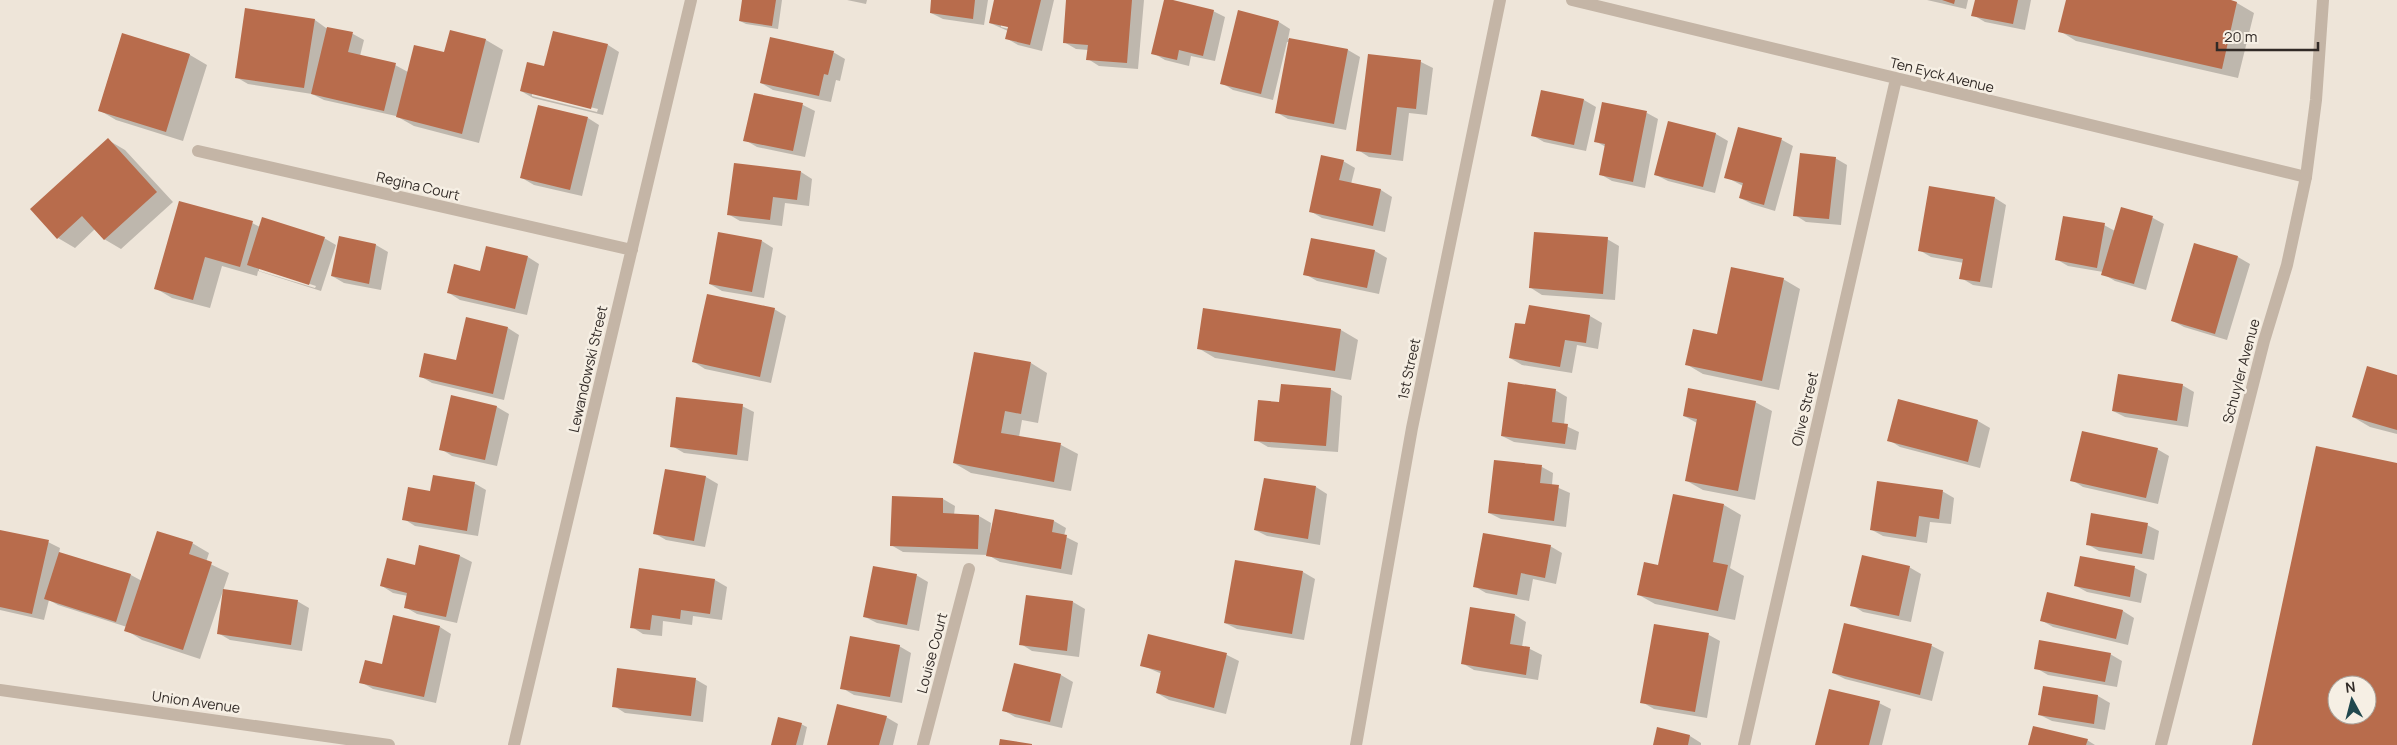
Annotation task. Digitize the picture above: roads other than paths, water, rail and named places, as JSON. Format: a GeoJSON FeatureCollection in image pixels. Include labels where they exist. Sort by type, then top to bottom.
{"type":"FeatureCollection","features":[{"type":"Feature","properties":{"kind":"street","name":"Lewandowski Street"},"geometry":{"type":"LineString","coordinates":[[514,745],[691,0]]}},
{"type":"Feature","properties":{"kind":"street","name":"1st Street"},"geometry":{"type":"LineString","coordinates":[[1356,745],[1412,428],[1500,0]]}},
{"type":"Feature","properties":{"kind":"street","name":"Ten Eyck Avenue"},"geometry":{"type":"LineString","coordinates":[[1572,0],[2306,177]]}},
{"type":"Feature","properties":{"kind":"street","name":"Schuyler Avenue"},"geometry":{"type":"LineString","coordinates":[[2162,745],[2264,341],[2287,264],[2306,177],[2316,100],[2323,0]]}},
{"type":"Feature","properties":{"kind":"street","name":"Olive Street"},"geometry":{"type":"LineString","coordinates":[[1744,745],[1896,79]]}},
{"type":"Feature","properties":{"kind":"street","name":"Regina Court"},"geometry":{"type":"LineString","coordinates":[[198,151],[632,250]]}},
{"type":"Feature","properties":{"kind":"street","name":"Louise Court"},"geometry":{"type":"LineString","coordinates":[[924,745],[969,569]]}},
{"type":"Feature","properties":{"kind":"street","name":"Union Avenue"},"geometry":{"type":"LineString","coordinates":[[0,690],[324,740],[388,745]]}}]}
